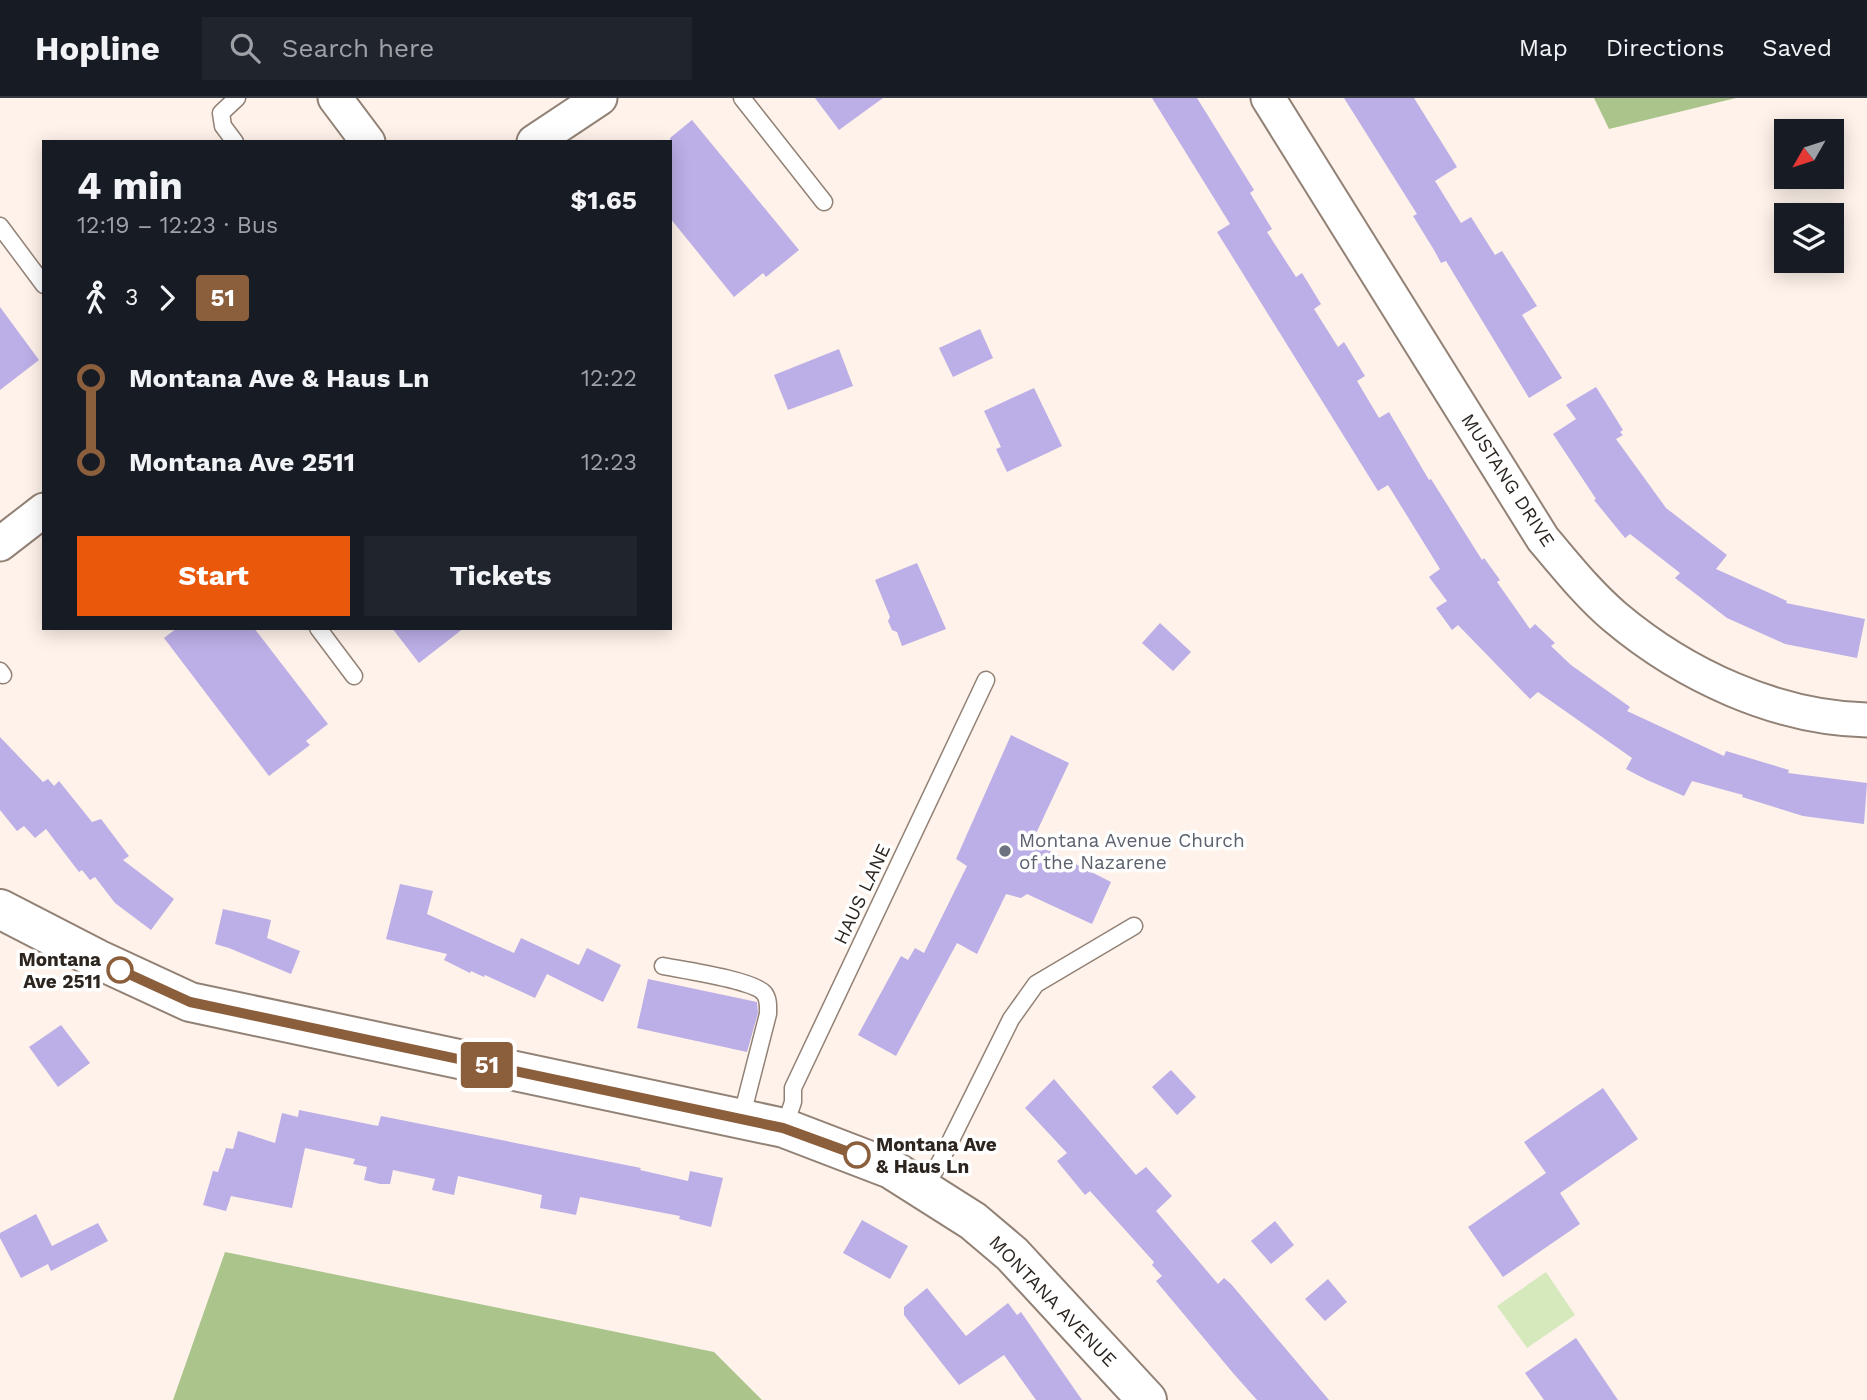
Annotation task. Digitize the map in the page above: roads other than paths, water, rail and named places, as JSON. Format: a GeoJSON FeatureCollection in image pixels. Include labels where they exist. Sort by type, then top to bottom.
{"type":"FeatureCollection","features":[{"type":"Feature","properties":{"kind":"street"},"geometry":{"type":"LineString","coordinates":[[335,98],[366,140]]}},
{"type":"Feature","properties":{"kind":"street"},"geometry":{"type":"LineString","coordinates":[[537,140],[600,98]]}},
{"type":"Feature","properties":{"kind":"street","name":"MUSTANG DRIVE"},"geometry":{"type":"LineString","coordinates":[[1268,98],[1543,538],[1577,579],[1625,624],[1656,648],[1701,675],[1749,696],[1800,711],[1867,720]]}},
{"type":"Feature","properties":{"kind":"street"},"geometry":{"type":"LineString","coordinates":[[0,544],[42,512]]}},
{"type":"Feature","properties":{"kind":"street","name":"MONTANA AVENUE"},"geometry":{"type":"LineString","coordinates":[[0,909],[97,959],[190,1002],[783,1128],[891,1169],[973,1221],[1012,1254],[1147,1400]]}},
{"type":"Feature","properties":{"kind":"lane"},"geometry":{"type":"LineString","coordinates":[[234,140],[223,126],[221,113],[237,98]]}},
{"type":"Feature","properties":{"kind":"lane"},"geometry":{"type":"LineString","coordinates":[[742,98],[824,202]]}},
{"type":"Feature","properties":{"kind":"lane"},"geometry":{"type":"LineString","coordinates":[[0,226],[42,282]]}},
{"type":"Feature","properties":{"kind":"lane"},"geometry":{"type":"LineString","coordinates":[[320,630],[354,676]]}},
{"type":"Feature","properties":{"kind":"lane","name":"HAUS LANE"},"geometry":{"type":"LineString","coordinates":[[783,1128],[793,1102],[793,1088],[986,680]]}},
{"type":"Feature","properties":{"kind":"lane"},"geometry":{"type":"LineString","coordinates":[[924,1188],[940,1162],[1011,1019],[1036,984],[1134,926]]}},
{"type":"Feature","properties":{"kind":"lane"},"geometry":{"type":"LineString","coordinates":[[663,966],[750,985],[764,992],[768,1000],[768,1014],[741,1119]]}},
{"type":"Feature","properties":{"kind":"place","name":"Montana Avenue Church of the Nazarene"},"geometry":{"type":"Point","coordinates":[1005,851]}},
{"type":"Feature","properties":{"kind":"place","name":"Montana Ave 2511"},"geometry":{"type":"Point","coordinates":[120,970]}},
{"type":"Feature","properties":{"kind":"place","name":"Montana Ave & Haus Ln"},"geometry":{"type":"Point","coordinates":[857,1155]}}]}
